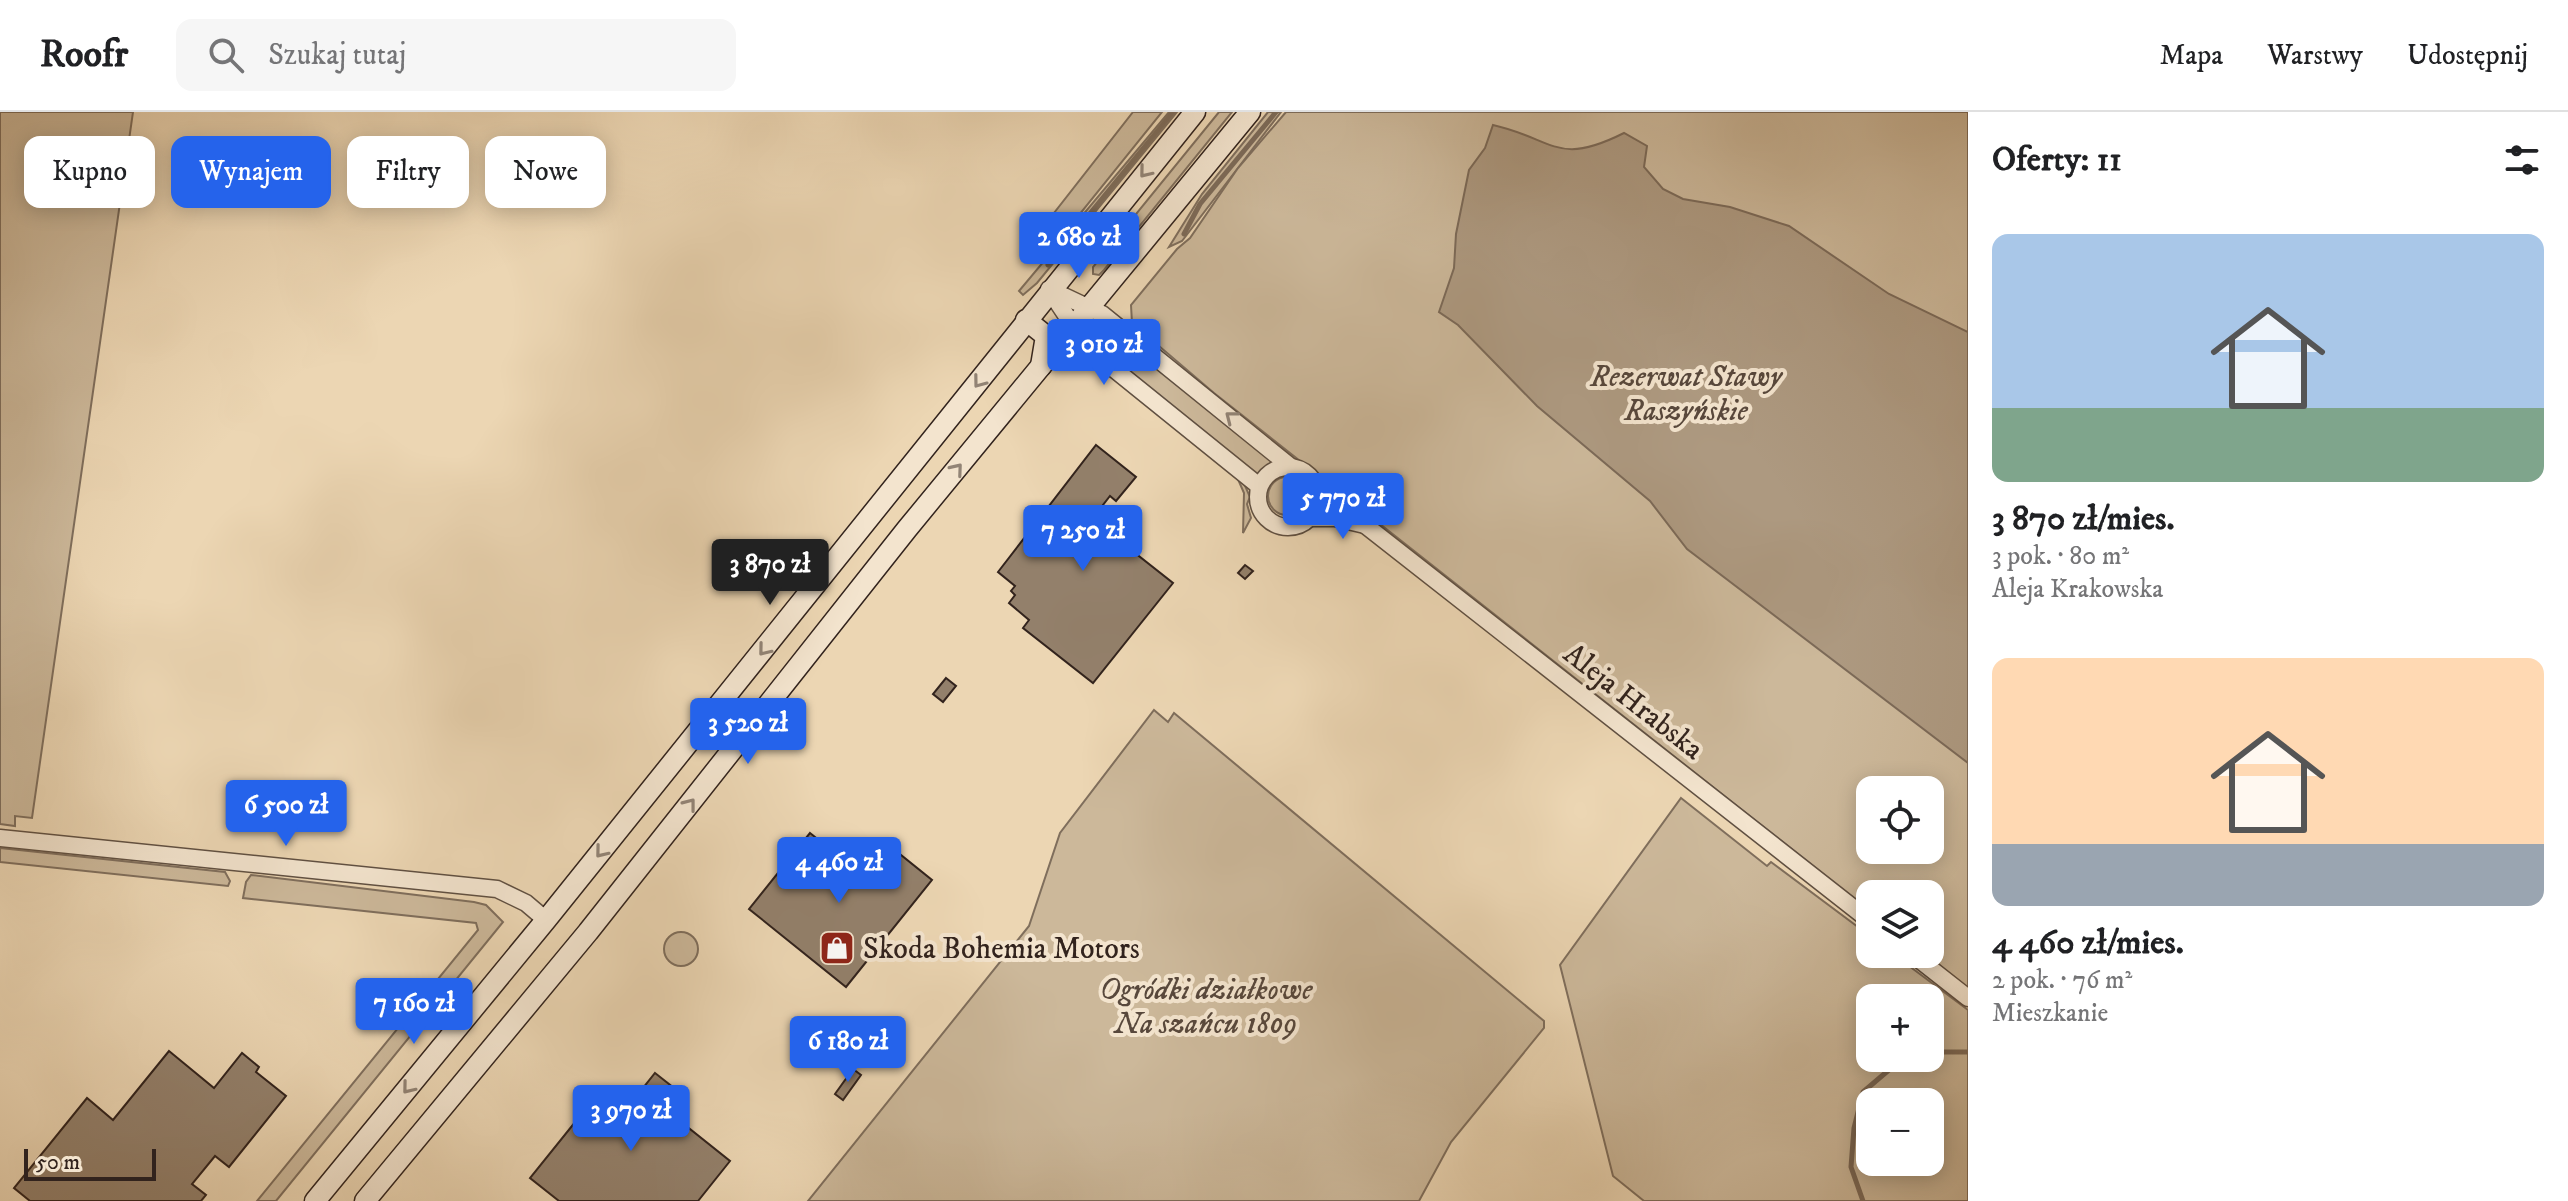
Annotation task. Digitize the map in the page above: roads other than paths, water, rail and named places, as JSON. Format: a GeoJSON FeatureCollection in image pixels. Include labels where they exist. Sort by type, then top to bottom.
{"type":"FeatureCollection","features":[{"type":"Feature","properties":{"kind":"main road"},"geometry":{"type":"LineString","coordinates":[[315,1201],[546,920],[1049,289],[1195,112]]}},
{"type":"Feature","properties":{"kind":"main road"},"geometry":{"type":"LineString","coordinates":[[365,1201],[588,932],[897,542],[1093,308],[1250,112]]}},
{"type":"Feature","properties":{"kind":"main road"},"geometry":{"type":"LineString","coordinates":[[1026,320],[1046,336],[1041,368]]}},
{"type":"Feature","properties":{"kind":"street"},"geometry":{"type":"LineString","coordinates":[[1049,289],[1093,308],[1291,467],[1308,475],[1317,489],[1317,505],[1310,518],[1290,527],[1269,521],[1259,508],[1259,486],[1270,472],[1291,467]]}},
{"type":"Feature","properties":{"kind":"street"},"geometry":{"type":"LineString","coordinates":[[1049,289],[1088,348],[1259,486]]}},
{"type":"Feature","properties":{"kind":"street","name":"Aleja Hrabska"},"geometry":{"type":"LineString","coordinates":[[1317,489],[1355,512],[1365,525],[1856,910]]}},
{"type":"Feature","properties":{"kind":"street","name":"Aleja Hrabska"},"geometry":{"type":"LineString","coordinates":[[1310,518],[1335,518],[1365,525]]}},
{"type":"Feature","properties":{"kind":"street"},"geometry":{"type":"LineString","coordinates":[[0,838],[497,889],[526,903],[546,920]]}},
{"type":"Feature","properties":{"kind":"street"},"geometry":{"type":"LineString","coordinates":[[1930,968],[1968,998]]}},
{"type":"Feature","properties":{"kind":"waterway"},"geometry":{"type":"LineString","coordinates":[[1048,265],[1173,112]]}},
{"type":"Feature","properties":{"kind":"waterway"},"geometry":{"type":"LineString","coordinates":[[1184,234],[1200,204],[1276,112]]}},
{"type":"Feature","properties":{"kind":"waterway"},"geometry":{"type":"LineString","coordinates":[[1944,1052],[1968,1052]]}},
{"type":"Feature","properties":{"kind":"waterway"},"geometry":{"type":"LineString","coordinates":[[1863,1201],[1851,1167],[1854,1128],[1863,1092],[1887,1072]]}},
{"type":"Feature","properties":{"kind":"place","name":"Skoda Bohemia Motors"},"geometry":{"type":"Point","coordinates":[837,948]}},
{"type":"Feature","properties":{"kind":"park label","name":"Rezerwat Stawy Raszyńskie"},"geometry":{"type":"Point","coordinates":[1686,393]}},
{"type":"Feature","properties":{"kind":"park label","name":"Ogródki działkowe Na szańcu 1809"},"geometry":{"type":"Point","coordinates":[1206,1006]}}]}
